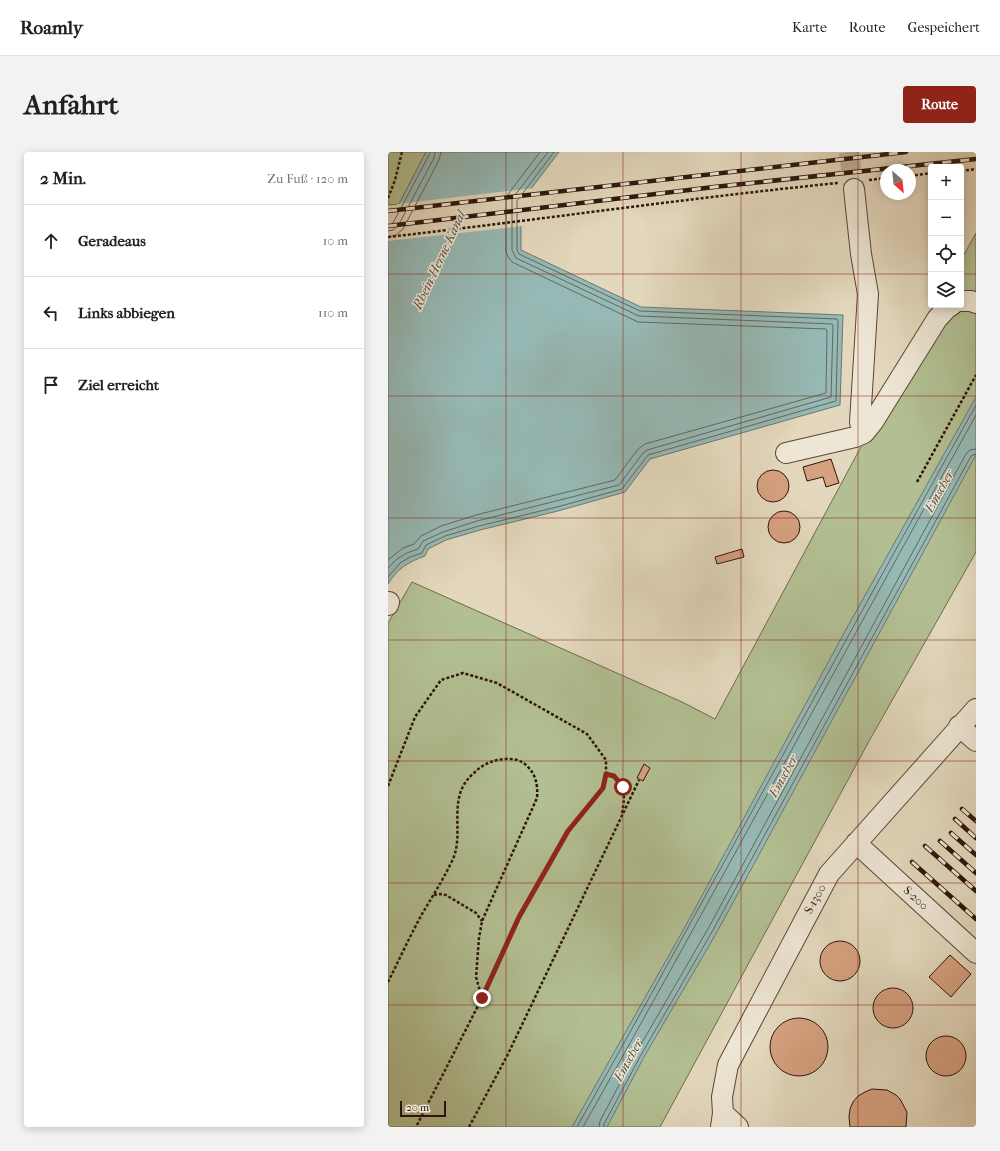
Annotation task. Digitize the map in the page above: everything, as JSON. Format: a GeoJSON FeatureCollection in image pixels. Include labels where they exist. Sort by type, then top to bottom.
{"type":"FeatureCollection","features":[{"type":"Feature","properties":{"kind":"lane"},"geometry":{"type":"LineString","coordinates":[[853,184],[861,254],[868,294],[860,422],[864,433]]}},
{"type":"Feature","properties":{"kind":"lane"},"geometry":{"type":"LineString","coordinates":[[964,301],[976,303]]}},
{"type":"Feature","properties":{"kind":"lane"},"geometry":{"type":"LineString","coordinates":[[786,454],[855,437],[864,433],[874,422],[937,319],[947,308]]}},
{"type":"Feature","properties":{"kind":"lane","name":"S-1300"},"geometry":{"type":"LineString","coordinates":[[722,1120],[722,1097],[728,1065],[829,874],[976,709]]}},
{"type":"Feature","properties":{"kind":"lane"},"geometry":{"type":"LineString","coordinates":[[960,726],[976,741]]}},
{"type":"Feature","properties":{"kind":"lane","name":"S-200"},"geometry":{"type":"LineString","coordinates":[[856,843],[976,953]]}},
{"type":"Feature","properties":{"kind":"lane"},"geometry":{"type":"LineString","coordinates":[[722,1120],[738,1127]]}},
{"type":"Feature","properties":{"kind":"path"},"geometry":{"type":"LineString","coordinates":[[388,198],[395,180],[402,152]]}},
{"type":"Feature","properties":{"kind":"path"},"geometry":{"type":"LineString","coordinates":[[964,170],[976,169]]}},
{"type":"Feature","properties":{"kind":"path"},"geometry":{"type":"LineString","coordinates":[[916,175],[928,173]]}},
{"type":"Feature","properties":{"kind":"path"},"geometry":{"type":"LineString","coordinates":[[388,237],[703,198],[853,184],[880,179]]}},
{"type":"Feature","properties":{"kind":"path"},"geometry":{"type":"LineString","coordinates":[[917,482],[976,375]]}},
{"type":"Feature","properties":{"kind":"path"},"geometry":{"type":"LineString","coordinates":[[388,786],[415,717],[441,680],[463,673],[497,683],[587,734],[606,760],[606,774],[603,788],[568,831],[519,917],[482,998],[416,1127]]}},
{"type":"Feature","properties":{"kind":"path"},"geometry":{"type":"LineString","coordinates":[[388,982],[422,914],[453,860],[456,848],[457,811],[462,788],[469,777],[490,762],[502,759],[521,760],[528,766],[535,777],[538,787],[537,798],[482,921],[476,977],[482,998]]}},
{"type":"Feature","properties":{"kind":"path"},"geometry":{"type":"LineString","coordinates":[[606,774],[614,776],[623,787],[624,800],[621,818]]}},
{"type":"Feature","properties":{"kind":"path"},"geometry":{"type":"LineString","coordinates":[[469,1127],[507,1056],[639,780]]}},
{"type":"Feature","properties":{"kind":"path"},"geometry":{"type":"LineString","coordinates":[[434,895],[446,895],[476,913],[482,921]]}},
{"type":"Feature","properties":{"kind":"green space"},"geometry":{"type":"Polygon","coordinates":[[[388,152],[426,152],[399,204],[388,205],[388,152]]]}},
{"type":"Feature","properties":{"kind":"green space"},"geometry":{"type":"Polygon","coordinates":[[[976,233],[976,552],[868,743],[660,1127],[388,1127],[388,623],[412,582],[682,702],[715,719],[935,308],[964,308],[964,255],[976,233]]]}},
{"type":"Feature","properties":{"kind":"water","name":"Rhein-Herne-Kanal"},"geometry":{"type":"Polygon","coordinates":[[[426,152],[559,152],[521,202],[521,250],[641,307],[843,315],[840,405],[650,459],[625,492],[446,540],[428,549],[425,556],[404,567],[395,574],[388,584],[388,225],[426,152]]]}},
{"type":"Feature","properties":{"kind":"water","name":"Emscher"},"geometry":{"type":"Polygon","coordinates":[[[976,397],[976,455],[717,932],[644,1057],[607,1127],[572,1127],[686,925],[844,633],[976,397]]]}},
{"type":"Feature","properties":{"kind":"pier"},"geometry":{"type":"Polygon","coordinates":[[[534,188],[523,203],[523,226],[388,241],[388,220],[397,204],[534,188]]]}},
{"type":"Feature","properties":{"kind":"building"},"geometry":{"type":"Polygon","coordinates":[[[831,459],[839,483],[826,487],[823,477],[807,481],[803,467],[831,459]]]}},
{"type":"Feature","properties":{"kind":"building"},"geometry":{"type":"Polygon","coordinates":[[[770,470],[776,470],[786,477],[789,486],[788,492],[782,499],[776,502],[770,502],[760,495],[757,489],[757,483],[764,473],[770,470]]]}},
{"type":"Feature","properties":{"kind":"building"},"geometry":{"type":"Polygon","coordinates":[[[781,511],[787,511],[797,518],[800,527],[799,533],[793,540],[787,543],[781,543],[771,536],[768,530],[768,524],[775,514],[781,511]]]}},
{"type":"Feature","properties":{"kind":"building"},"geometry":{"type":"Polygon","coordinates":[[[742,549],[744,557],[717,564],[715,557],[742,549]]]}},
{"type":"Feature","properties":{"kind":"building"},"geometry":{"type":"Polygon","coordinates":[[[644,764],[650,768],[643,781],[637,778],[644,764]]]}},
{"type":"Feature","properties":{"kind":"building"},"geometry":{"type":"Polygon","coordinates":[[[836,941],[844,941],[851,944],[857,950],[860,961],[857,972],[851,978],[844,981],[836,981],[829,978],[823,972],[820,965],[820,957],[823,950],[829,944],[836,941]]]}},
{"type":"Feature","properties":{"kind":"building"},"geometry":{"type":"Polygon","coordinates":[[[950,955],[971,974],[951,997],[929,977],[950,955]]]}},
{"type":"Feature","properties":{"kind":"building"},"geometry":{"type":"Polygon","coordinates":[[[889,988],[897,988],[904,991],[910,997],[913,1008],[910,1019],[904,1025],[897,1028],[889,1028],[882,1025],[876,1019],[873,1012],[873,1004],[876,997],[882,991],[889,988]]]}},
{"type":"Feature","properties":{"kind":"building"},"geometry":{"type":"Polygon","coordinates":[[[793,1018],[805,1018],[820,1026],[828,1041],[828,1053],[820,1068],[805,1076],[793,1076],[778,1068],[770,1053],[770,1041],[778,1026],[793,1018]]]}},
{"type":"Feature","properties":{"kind":"building"},"geometry":{"type":"Polygon","coordinates":[[[942,1036],[950,1036],[957,1039],[963,1045],[966,1056],[963,1067],[957,1073],[950,1076],[942,1076],[935,1073],[929,1067],[926,1060],[926,1052],[929,1045],[935,1039],[942,1036]]]}},
{"type":"Feature","properties":{"kind":"building"},"geometry":{"type":"Polygon","coordinates":[[[872,1089],[887,1090],[900,1099],[907,1112],[906,1127],[850,1127],[849,1117],[853,1102],[858,1096],[872,1089]]]}},
{"type":"Feature","properties":{"kind":"tunnel"},"geometry":{"type":"LineString","coordinates":[[849,152],[854,189]]}},
{"type":"Feature","properties":{"kind":"railway"},"geometry":{"type":"LineString","coordinates":[[388,211],[906,152]]}},
{"type":"Feature","properties":{"kind":"railway"},"geometry":{"type":"LineString","coordinates":[[388,226],[714,187],[976,159]]}},
{"type":"Feature","properties":{"kind":"railway"},"geometry":{"type":"LineString","coordinates":[[962,809],[976,821]]}},
{"type":"Feature","properties":{"kind":"railway"},"geometry":{"type":"LineString","coordinates":[[955,819],[976,838]]}},
{"type":"Feature","properties":{"kind":"railway"},"geometry":{"type":"LineString","coordinates":[[951,833],[976,855]]}},
{"type":"Feature","properties":{"kind":"railway"},"geometry":{"type":"LineString","coordinates":[[940,841],[976,873]]}},
{"type":"Feature","properties":{"kind":"railway"},"geometry":{"type":"LineString","coordinates":[[925,846],[976,891]]}},
{"type":"Feature","properties":{"kind":"railway"},"geometry":{"type":"LineString","coordinates":[[912,862],[976,919]]}},
{"type":"Feature","properties":{"kind":"route"},"geometry":{"type":"LineString","coordinates":[[482,998],[519,917],[568,831],[603,788],[606,774],[614,776],[618,779],[623,787]]}}]}
